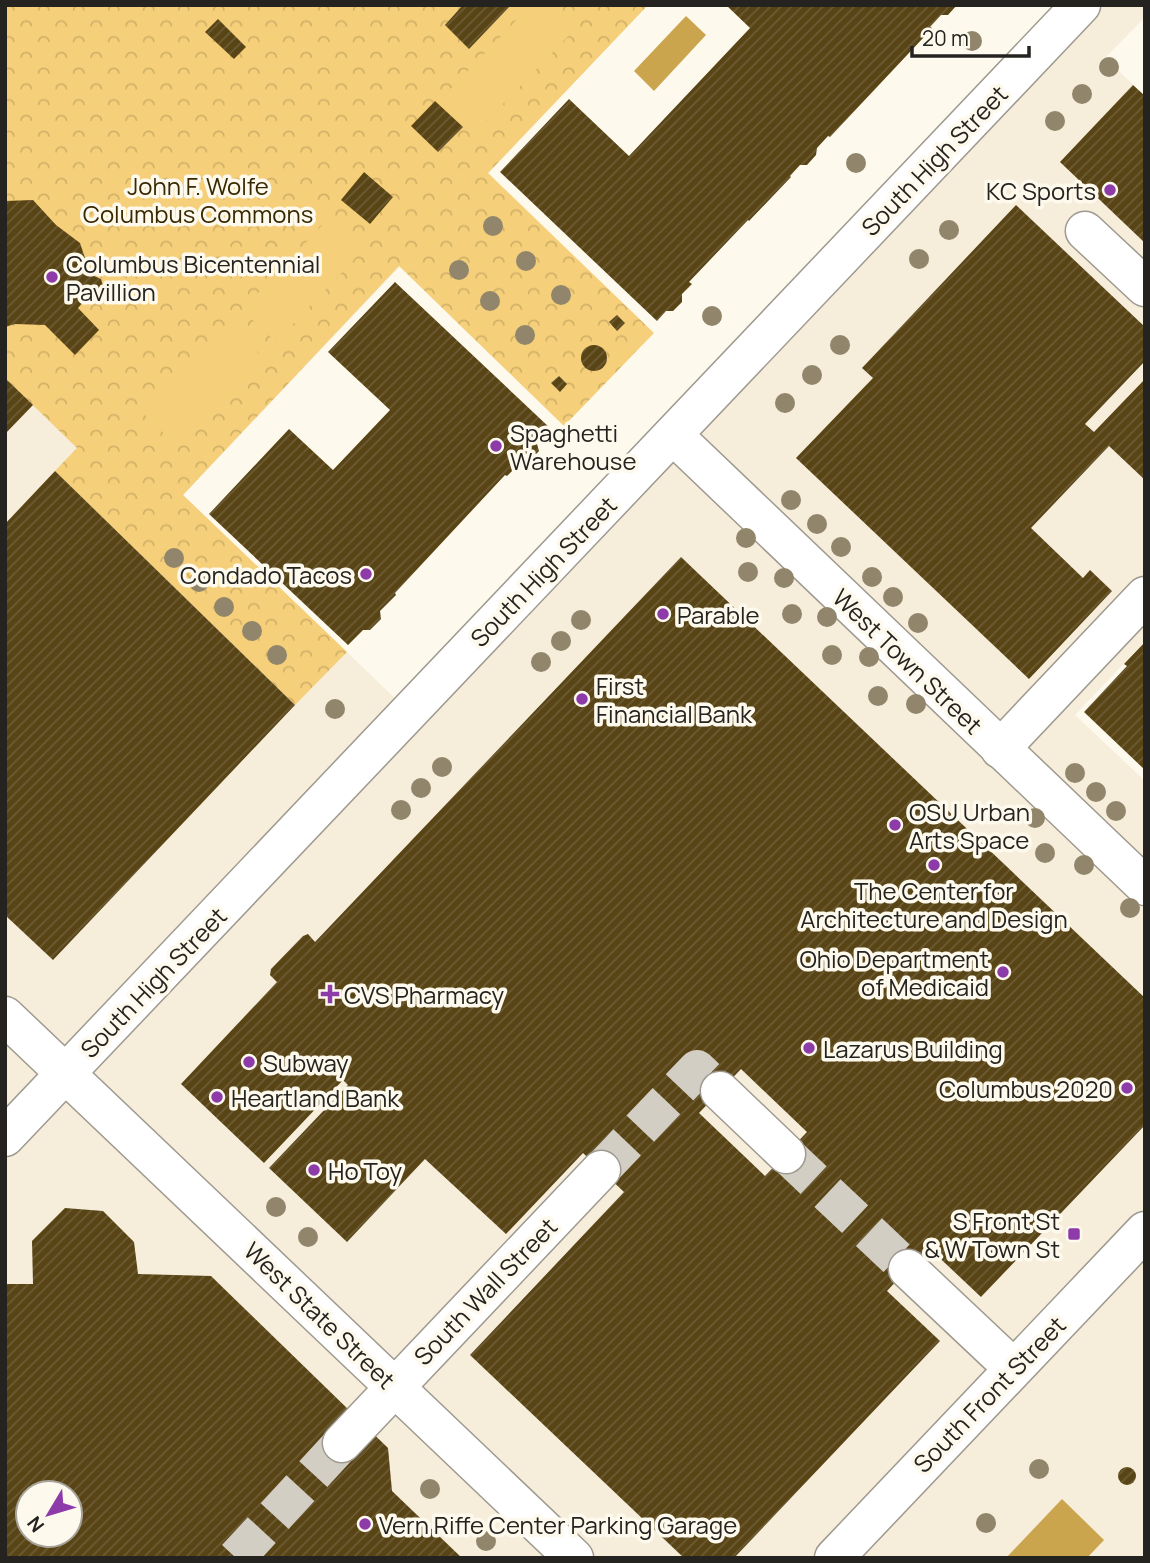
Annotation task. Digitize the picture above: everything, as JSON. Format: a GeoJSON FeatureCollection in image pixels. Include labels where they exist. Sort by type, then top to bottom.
{"type":"FeatureCollection","features":[{"type":"Feature","properties":{"kind":"street","name":"South High Street"},"geometry":{"type":"LineString","coordinates":[[5,1137],[1081,5]]}},
{"type":"Feature","properties":{"kind":"street"},"geometry":{"type":"LineString","coordinates":[[1085,231],[1145,287]]}},
{"type":"Feature","properties":{"kind":"street","name":"West Town Street"},"geometry":{"type":"LineString","coordinates":[[673,435],[1145,886]]}},
{"type":"Feature","properties":{"kind":"street"},"geometry":{"type":"LineString","coordinates":[[1000,748],[1145,596]]}},
{"type":"Feature","properties":{"kind":"street","name":"West State Street"},"geometry":{"type":"LineString","coordinates":[[5,1016],[574,1558]]}},
{"type":"Feature","properties":{"kind":"street"},"geometry":{"type":"LineString","coordinates":[[720,1091],[786,1154]]}},
{"type":"Feature","properties":{"kind":"street","name":"South Wall Street"},"geometry":{"type":"LineString","coordinates":[[342,1443],[601,1171]]}},
{"type":"Feature","properties":{"kind":"street","name":"South Front Street"},"geometry":{"type":"LineString","coordinates":[[834,1558],[1145,1231]]}},
{"type":"Feature","properties":{"kind":"street"},"geometry":{"type":"LineString","coordinates":[[908,1269],[1013,1368]]}},
{"type":"Feature","properties":{"kind":"shaded area"},"geometry":{"type":"Polygon","coordinates":[[[5,5],[648,5],[183,495],[400,703],[1065,5],[1145,5],[1145,17],[1105,58],[1145,96],[1145,641],[1075,715],[1145,781],[1145,1558],[5,1558],[5,5]]]}},
{"type":"Feature","properties":{"kind":"shaded area"},"geometry":{"type":"Polygon","coordinates":[[[686,16],[706,35],[654,91],[634,71],[686,16]]]}},
{"type":"Feature","properties":{"kind":"shaded area"},"geometry":{"type":"Polygon","coordinates":[[[1062,1499],[1104,1540],[1087,1558],[1006,1558],[1062,1499]]]}},
{"type":"Feature","properties":{"kind":"green space","name":"John F. Wolfe Columbus Commons"},"geometry":{"type":"Polygon","coordinates":[[[5,5],[648,5],[488,173],[654,333],[564,426],[399,266],[183,495],[347,652],[295,705],[55,471],[77,448],[5,378],[5,5]]]}},
{"type":"Feature","properties":{"kind":"green space"},"geometry":{"type":"Polygon","coordinates":[[[531,5],[548,5],[574,30],[475,133],[440,100],[531,5]]]}},
{"type":"Feature","properties":{"kind":"green space"},"geometry":{"type":"Polygon","coordinates":[[[328,219],[362,251],[276,342],[242,310],[328,219]]]}},
{"type":"Feature","properties":{"kind":"green space"},"geometry":{"type":"Polygon","coordinates":[[[229,325],[262,357],[178,447],[145,415],[229,325]]]}},
{"type":"Feature","properties":{"kind":"building"},"geometry":{"type":"Polygon","coordinates":[[[463,5],[511,5],[469,49],[445,25],[463,5]]]}},
{"type":"Feature","properties":{"kind":"building"},"geometry":{"type":"Polygon","coordinates":[[[726,5],[957,5],[948,15],[941,15],[924,37],[817,148],[816,155],[807,165],[800,165],[689,282],[692,284],[682,294],[682,302],[673,311],[666,311],[657,321],[500,172],[569,99],[629,156],[750,28],[726,5]]]}},
{"type":"Feature","properties":{"kind":"building"},"geometry":{"type":"Polygon","coordinates":[[[218,19],[246,47],[234,59],[205,32],[218,19]]]}},
{"type":"Feature","properties":{"kind":"building"},"geometry":{"type":"Polygon","coordinates":[[[1133,85],[1145,96],[1145,243],[1060,162],[1133,85]]]}},
{"type":"Feature","properties":{"kind":"building"},"geometry":{"type":"Polygon","coordinates":[[[435,101],[463,127],[438,152],[411,126],[435,101]]]}},
{"type":"Feature","properties":{"kind":"building"},"geometry":{"type":"Polygon","coordinates":[[[364,172],[393,197],[370,224],[341,200],[364,172]]]}},
{"type":"Feature","properties":{"kind":"building","name":"Columbus Bicentennial Pavillion"},"geometry":{"type":"Polygon","coordinates":[[[33,200],[56,225],[80,243],[94,276],[101,279],[106,297],[91,293],[78,308],[99,330],[75,355],[45,325],[15,324],[5,327],[5,201],[33,200]]]}},
{"type":"Feature","properties":{"kind":"building"},"geometry":{"type":"Polygon","coordinates":[[[1016,205],[1145,327],[1145,361],[1085,424],[1094,432],[1145,379],[1145,480],[1109,446],[1031,528],[1083,578],[1090,570],[1112,591],[1029,679],[796,458],[873,378],[862,368],[1016,205]]]}},
{"type":"Feature","properties":{"kind":"building"},"geometry":{"type":"Polygon","coordinates":[[[395,282],[551,429],[537,444],[539,451],[528,463],[521,462],[505,475],[395,593],[380,611],[381,619],[370,630],[363,630],[348,645],[209,514],[289,429],[333,470],[390,410],[328,352],[395,282]]]}},
{"type":"Feature","properties":{"kind":"building"},"geometry":{"type":"Polygon","coordinates":[[[617,315],[625,323],[617,331],[609,322],[617,315]]]}},
{"type":"Feature","properties":{"kind":"building"},"geometry":{"type":"Polygon","coordinates":[[[594,345],[603,349],[607,358],[603,367],[594,371],[585,367],[581,358],[585,349],[594,345]]]}},
{"type":"Feature","properties":{"kind":"building"},"geometry":{"type":"Polygon","coordinates":[[[559,376],[567,384],[560,392],[551,383],[559,376]]]}},
{"type":"Feature","properties":{"kind":"building"},"geometry":{"type":"Polygon","coordinates":[[[5,378],[33,405],[5,434],[5,378]]]}},
{"type":"Feature","properties":{"kind":"building"},"geometry":{"type":"Polygon","coordinates":[[[55,471],[295,705],[53,960],[5,915],[5,524],[55,471]]]}},
{"type":"Feature","properties":{"kind":"building","name":"Lazarus Building"},"geometry":{"type":"Polygon","coordinates":[[[681,557],[1145,998],[1145,1125],[981,1297],[928,1247],[887,1291],[940,1341],[734,1558],[684,1558],[470,1355],[624,1192],[583,1153],[506,1234],[425,1159],[347,1242],[269,1168],[348,1085],[343,1080],[264,1163],[181,1084],[277,982],[270,975],[271,969],[303,936],[308,934],[315,942],[681,557]],[[741,1069],[699,1113],[765,1176],[807,1132],[741,1069]]]}},
{"type":"Feature","properties":{"kind":"building"},"geometry":{"type":"Polygon","coordinates":[[[1145,642],[1145,770],[1084,712],[1127,666],[1124,664],[1145,642]]]}},
{"type":"Feature","properties":{"kind":"building"},"geometry":{"type":"Polygon","coordinates":[[[65,1208],[103,1211],[134,1242],[138,1274],[211,1276],[388,1448],[392,1491],[462,1558],[5,1558],[5,1284],[33,1284],[32,1241],[65,1208]]]}},
{"type":"Feature","properties":{"kind":"building"},"geometry":{"type":"Polygon","coordinates":[[[1123,1467],[1131,1467],[1136,1476],[1134,1483],[1123,1485],[1118,1480],[1118,1472],[1123,1467]]]}},
{"type":"Feature","properties":{"kind":"tunnel"},"geometry":{"type":"LineString","coordinates":[[601,1170],[697,1069],[720,1091]]}},
{"type":"Feature","properties":{"kind":"tunnel"},"geometry":{"type":"LineString","coordinates":[[786,1154],[908,1269]]}},
{"type":"Feature","properties":{"kind":"tunnel"},"geometry":{"type":"LineString","coordinates":[[236,1558],[342,1443]]}},
{"type":"Feature","properties":{"kind":"place","name":"KC Sports"},"geometry":{"type":"Point","coordinates":[1110,190]}},
{"type":"Feature","properties":{"kind":"place","name":"Columbus Bicentennial Pavillion"},"geometry":{"type":"Point","coordinates":[52,277]}},
{"type":"Feature","properties":{"kind":"place","name":"Spaghetti Warehouse"},"geometry":{"type":"Point","coordinates":[496,446]}},
{"type":"Feature","properties":{"kind":"place","name":"Condado Tacos"},"geometry":{"type":"Point","coordinates":[366,574]}},
{"type":"Feature","properties":{"kind":"place","name":"Parable"},"geometry":{"type":"Point","coordinates":[663,614]}},
{"type":"Feature","properties":{"kind":"place","name":"First Financial Bank"},"geometry":{"type":"Point","coordinates":[582,699]}},
{"type":"Feature","properties":{"kind":"place","name":"OSU Urban Arts Space"},"geometry":{"type":"Point","coordinates":[895,825]}},
{"type":"Feature","properties":{"kind":"place","name":"The Center for Architecture and Design"},"geometry":{"type":"Point","coordinates":[934,865]}},
{"type":"Feature","properties":{"kind":"place","name":"Ohio Department of Medicaid"},"geometry":{"type":"Point","coordinates":[1003,972]}},
{"type":"Feature","properties":{"kind":"place","name":"CVS Pharmacy"},"geometry":{"type":"Point","coordinates":[330,994]}},
{"type":"Feature","properties":{"kind":"place","name":"Lazarus Building"},"geometry":{"type":"Point","coordinates":[809,1048]}},
{"type":"Feature","properties":{"kind":"place","name":"Subway"},"geometry":{"type":"Point","coordinates":[249,1062]}},
{"type":"Feature","properties":{"kind":"place","name":"Columbus 2020"},"geometry":{"type":"Point","coordinates":[1127,1088]}},
{"type":"Feature","properties":{"kind":"place","name":"Heartland Bank"},"geometry":{"type":"Point","coordinates":[217,1097]}},
{"type":"Feature","properties":{"kind":"place","name":"Ho Toy"},"geometry":{"type":"Point","coordinates":[314,1170]}},
{"type":"Feature","properties":{"kind":"place","name":"S Front St & W Town St"},"geometry":{"type":"Point","coordinates":[1074,1234]}},
{"type":"Feature","properties":{"kind":"place","name":"Vern Riffe Center Parking Garage"},"geometry":{"type":"Point","coordinates":[365,1524]}}]}
